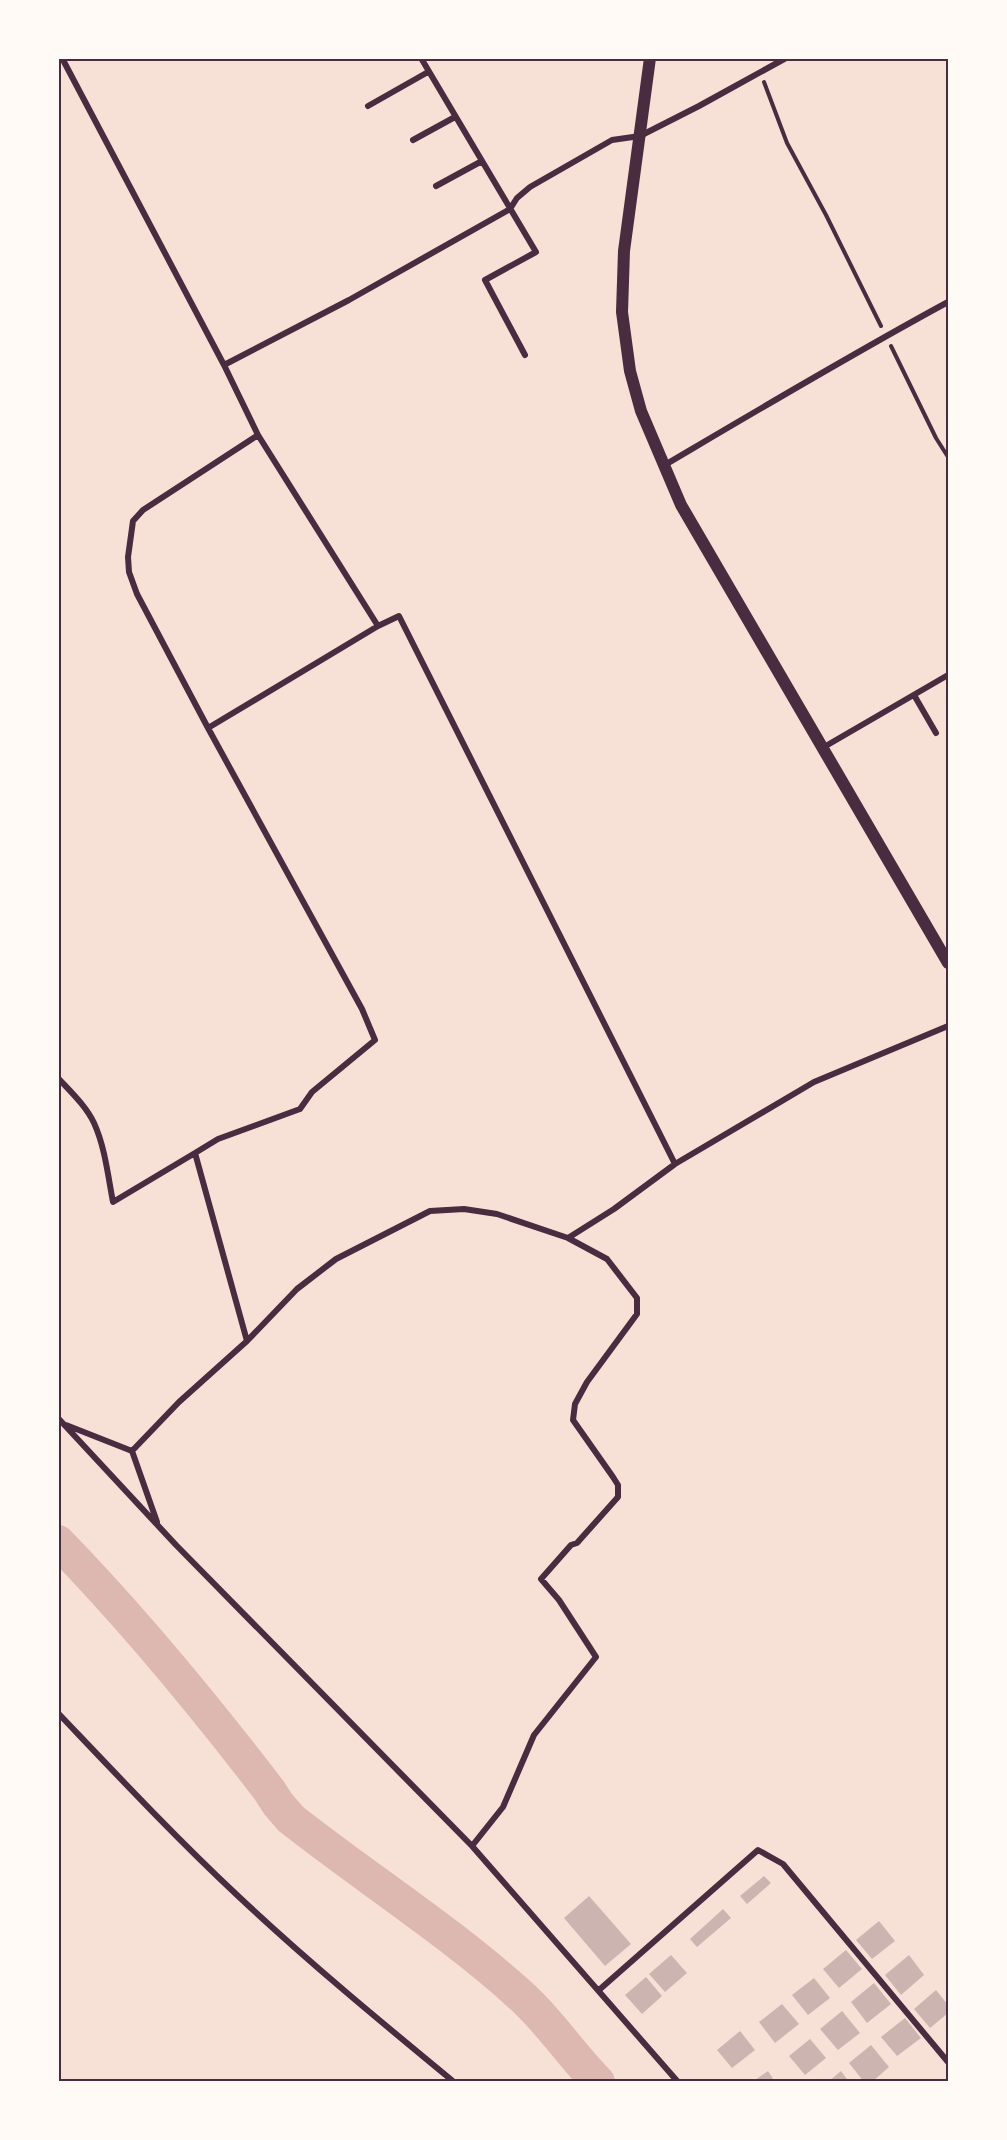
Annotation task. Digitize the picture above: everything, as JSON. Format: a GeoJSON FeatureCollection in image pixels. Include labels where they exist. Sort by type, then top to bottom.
{"type":"FeatureCollection","features":[{"type":"Feature","properties":{"kind":"main road"},"geometry":{"type":"LineString","coordinates":[[650,58],[624,251],[622,312],[630,371],[640,411],[681,506],[824,747],[948,963]]}},
{"type":"Feature","properties":{"kind":"street"},"geometry":{"type":"LineString","coordinates":[[62,58],[66,70],[224,365],[258,435],[378,626]]}},
{"type":"Feature","properties":{"kind":"street"},"geometry":{"type":"LineString","coordinates":[[421,58],[536,252],[485,280],[525,356]]}},
{"type":"Feature","properties":{"kind":"street"},"geometry":{"type":"LineString","coordinates":[[224,365],[349,300],[510,209],[517,198],[530,186],[612,140],[640,136],[786,58]]}},
{"type":"Feature","properties":{"kind":"street"},"geometry":{"type":"LineString","coordinates":[[368,106],[428,72]]}},
{"type":"Feature","properties":{"kind":"street"},"geometry":{"type":"LineString","coordinates":[[413,140],[455,117]]}},
{"type":"Feature","properties":{"kind":"street"},"geometry":{"type":"LineString","coordinates":[[436,186],[482,161]]}},
{"type":"Feature","properties":{"kind":"street"},"geometry":{"type":"LineString","coordinates":[[663,466],[719,431],[948,302]]}},
{"type":"Feature","properties":{"kind":"street"},"geometry":{"type":"LineString","coordinates":[[58,1078],[81,1103],[94,1122],[113,1202],[218,1139],[300,1109],[312,1092],[375,1040],[362,1009],[137,594],[129,572],[130,531],[133,520],[143,510],[258,435]]}},
{"type":"Feature","properties":{"kind":"street"},"geometry":{"type":"LineString","coordinates":[[208,728],[378,626],[399,616],[675,1164]]}},
{"type":"Feature","properties":{"kind":"street"},"geometry":{"type":"LineString","coordinates":[[824,747],[948,675]]}},
{"type":"Feature","properties":{"kind":"street"},"geometry":{"type":"LineString","coordinates":[[914,695],[936,733]]}},
{"type":"Feature","properties":{"kind":"street"},"geometry":{"type":"LineString","coordinates":[[568,1238],[614,1209],[675,1164],[814,1082],[948,1026]]}},
{"type":"Feature","properties":{"kind":"street"},"geometry":{"type":"LineString","coordinates":[[195,1153],[247,1341]]}},
{"type":"Feature","properties":{"kind":"street"},"geometry":{"type":"LineString","coordinates":[[132,1451],[179,1402],[247,1341],[297,1289],[336,1259],[430,1211],[464,1209],[497,1214],[568,1238],[607,1259],[637,1298],[637,1314],[587,1382],[575,1404],[573,1420],[618,1485],[618,1497],[577,1544],[572,1545],[542,1579],[559,1600],[596,1657],[534,1735],[503,1807],[472,1846]]}},
{"type":"Feature","properties":{"kind":"street"},"geometry":{"type":"LineString","coordinates":[[58,1418],[158,1526],[472,1846],[678,2082]]}},
{"type":"Feature","properties":{"kind":"street"},"geometry":{"type":"LineString","coordinates":[[64,1424],[132,1451],[158,1526]]}},
{"type":"Feature","properties":{"kind":"street"},"geometry":{"type":"LineString","coordinates":[[58,1713],[237,1896],[361,2005],[454,2082]]}},
{"type":"Feature","properties":{"kind":"street"},"geometry":{"type":"LineString","coordinates":[[599,1990],[758,1850],[783,1864],[948,2062]]}},
{"type":"Feature","properties":{"kind":"path"},"geometry":{"type":"LineString","coordinates":[[761,73],[787,142],[826,215],[936,438],[948,457]]}},
{"type":"Feature","properties":{"kind":"building"},"geometry":{"type":"Polygon","coordinates":[[[764,1876],[771,1883],[747,1904],[740,1896],[764,1876]]]}},
{"type":"Feature","properties":{"kind":"building"},"geometry":{"type":"Polygon","coordinates":[[[589,1896],[631,1944],[605,1966],[564,1918],[589,1896]]]}},
{"type":"Feature","properties":{"kind":"building"},"geometry":{"type":"Polygon","coordinates":[[[723,1909],[731,1918],[697,1947],[690,1939],[723,1909]]]}},
{"type":"Feature","properties":{"kind":"building"},"geometry":{"type":"Polygon","coordinates":[[[879,1921],[895,1941],[872,1959],[856,1940],[879,1921]]]}},
{"type":"Feature","properties":{"kind":"building"},"geometry":{"type":"Polygon","coordinates":[[[846,1950],[862,1969],[839,1988],[823,1969],[846,1950]]]}},
{"type":"Feature","properties":{"kind":"building"},"geometry":{"type":"Polygon","coordinates":[[[671,1955],[687,1973],[665,1992],[649,1974],[671,1955]]]}},
{"type":"Feature","properties":{"kind":"building"},"geometry":{"type":"Polygon","coordinates":[[[909,1955],[924,1975],[901,1995],[885,1975],[909,1955]]]}},
{"type":"Feature","properties":{"kind":"building"},"geometry":{"type":"Polygon","coordinates":[[[646,1977],[662,1996],[642,2014],[625,1995],[646,1977]]]}},
{"type":"Feature","properties":{"kind":"building"},"geometry":{"type":"Polygon","coordinates":[[[814,1978],[830,1998],[808,2015],[792,1995],[814,1978]]]}},
{"type":"Feature","properties":{"kind":"building"},"geometry":{"type":"Polygon","coordinates":[[[874,1983],[891,2004],[867,2023],[851,2002],[874,1983]]]}},
{"type":"Feature","properties":{"kind":"building"},"geometry":{"type":"Polygon","coordinates":[[[936,1990],[948,2005],[948,2013],[930,2028],[914,2009],[936,1990]]]}},
{"type":"Feature","properties":{"kind":"building"},"geometry":{"type":"Polygon","coordinates":[[[782,2004],[799,2024],[775,2043],[759,2022],[782,2004]]]}},
{"type":"Feature","properties":{"kind":"building"},"geometry":{"type":"Polygon","coordinates":[[[842,2011],[860,2033],[838,2050],[820,2029],[842,2011]]]}},
{"type":"Feature","properties":{"kind":"building"},"geometry":{"type":"Polygon","coordinates":[[[905,2018],[921,2038],[897,2056],[881,2037],[905,2018]]]}},
{"type":"Feature","properties":{"kind":"building"},"geometry":{"type":"Polygon","coordinates":[[[740,2031],[755,2050],[732,2068],[717,2050],[740,2031]]]}},
{"type":"Feature","properties":{"kind":"building"},"geometry":{"type":"Polygon","coordinates":[[[810,2039],[826,2058],[805,2075],[789,2056],[810,2039]]]}},
{"type":"Feature","properties":{"kind":"building"},"geometry":{"type":"Polygon","coordinates":[[[871,2045],[889,2067],[872,2082],[864,2082],[849,2063],[871,2045]]]}},
{"type":"Feature","properties":{"kind":"building"},"geometry":{"type":"Polygon","coordinates":[[[768,2071],[775,2082],[752,2082],[768,2071]]]}},
{"type":"Feature","properties":{"kind":"building"},"geometry":{"type":"Polygon","coordinates":[[[841,2071],[849,2082],[828,2082],[841,2071]]]}},
{"type":"Feature","properties":{"kind":"waterway"},"geometry":{"type":"LineString","coordinates":[[58,1542],[167,1663],[291,1819],[464,1948],[519,1994],[540,2014],[598,2082]]}}]}
